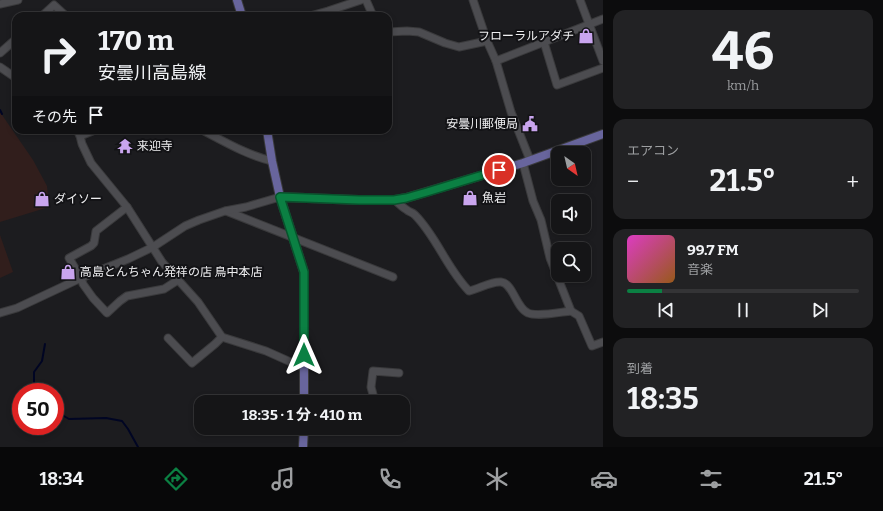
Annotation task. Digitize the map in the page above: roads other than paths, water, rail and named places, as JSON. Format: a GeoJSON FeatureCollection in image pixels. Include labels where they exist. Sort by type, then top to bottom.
{"type":"FeatureCollection","features":[{"type":"Feature","properties":{"kind":"main road"},"geometry":{"type":"LineString","coordinates":[[238,0],[241,12]]}},
{"type":"Feature","properties":{"kind":"main road"},"geometry":{"type":"LineString","coordinates":[[268,134],[280,197],[304,272],[304,395]]}},
{"type":"Feature","properties":{"kind":"main road"},"geometry":{"type":"LineString","coordinates":[[280,197],[359,200],[394,200],[406,198],[527,161],[603,134]]}},
{"type":"Feature","properties":{"kind":"main road"},"geometry":{"type":"LineString","coordinates":[[304,435],[304,447]]}},
{"type":"Feature","properties":{"kind":"street"},"geometry":{"type":"LineString","coordinates":[[0,4],[18,0]]}},
{"type":"Feature","properties":{"kind":"street"},"geometry":{"type":"LineString","coordinates":[[324,12],[361,0]]}},
{"type":"Feature","properties":{"kind":"street"},"geometry":{"type":"LineString","coordinates":[[366,0],[371,12]]}},
{"type":"Feature","properties":{"kind":"street"},"geometry":{"type":"LineString","coordinates":[[473,0],[487,41],[496,61],[527,161],[533,201],[540,220],[550,258],[571,311],[579,316],[592,346],[603,342]]}},
{"type":"Feature","properties":{"kind":"street"},"geometry":{"type":"LineString","coordinates":[[580,0],[588,25],[591,28],[603,60]]}},
{"type":"Feature","properties":{"kind":"street"},"geometry":{"type":"LineString","coordinates":[[46,12],[54,5],[62,12]]}},
{"type":"Feature","properties":{"kind":"street"},"geometry":{"type":"LineString","coordinates":[[496,61],[603,19]]}},
{"type":"Feature","properties":{"kind":"street"},"geometry":{"type":"LineString","coordinates":[[392,32],[407,30],[419,32],[459,47],[487,41]]}},
{"type":"Feature","properties":{"kind":"street"},"geometry":{"type":"LineString","coordinates":[[0,53],[12,42]]}},
{"type":"Feature","properties":{"kind":"street"},"geometry":{"type":"LineString","coordinates":[[544,42],[557,84],[603,68]]}},
{"type":"Feature","properties":{"kind":"street"},"geometry":{"type":"LineString","coordinates":[[0,67],[12,75]]}},
{"type":"Feature","properties":{"kind":"street"},"geometry":{"type":"LineString","coordinates":[[78,134],[91,163],[127,207],[162,262],[198,302],[222,337],[266,351],[304,368]]}},
{"type":"Feature","properties":{"kind":"street"},"geometry":{"type":"LineString","coordinates":[[210,134],[232,146],[272,161]]}},
{"type":"Feature","properties":{"kind":"street"},"geometry":{"type":"LineString","coordinates":[[0,313],[17,308],[81,278],[128,259],[153,247],[185,226],[199,220],[225,210],[246,207],[280,197]]}},
{"type":"Feature","properties":{"kind":"street"},"geometry":{"type":"LineString","coordinates":[[394,200],[406,210],[413,213],[423,225],[438,246],[461,284],[469,291],[494,282],[503,282],[507,284],[521,308],[528,313],[536,315],[571,311]]}},
{"type":"Feature","properties":{"kind":"street"},"geometry":{"type":"LineString","coordinates":[[127,207],[96,231],[94,243],[91,246],[69,258],[83,284],[93,298],[107,313],[127,296],[164,289],[178,280]]}},
{"type":"Feature","properties":{"kind":"street"},"geometry":{"type":"LineString","coordinates":[[225,210],[393,277]]}},
{"type":"Feature","properties":{"kind":"street"},"geometry":{"type":"LineString","coordinates":[[168,338],[192,363],[222,337]]}},
{"type":"Feature","properties":{"kind":"street"},"geometry":{"type":"LineString","coordinates":[[374,395],[371,387],[373,371],[399,373]]}},
{"type":"Feature","properties":{"kind":"waterway"},"geometry":{"type":"LineString","coordinates":[[0,110],[2,114]]}},
{"type":"Feature","properties":{"kind":"waterway"},"geometry":{"type":"LineString","coordinates":[[34,383],[34,372],[42,361],[45,344]]}},
{"type":"Feature","properties":{"kind":"waterway"},"geometry":{"type":"LineString","coordinates":[[64,416],[69,419],[106,418],[122,421],[138,447]]}},
{"type":"Feature","properties":{"kind":"place","name":"フローラルアダチ"},"geometry":{"type":"Point","coordinates":[586,36]}},
{"type":"Feature","properties":{"kind":"place","name":"安曇川郵便局"},"geometry":{"type":"Point","coordinates":[530,124]}},
{"type":"Feature","properties":{"kind":"place","name":"来迎寺"},"geometry":{"type":"Point","coordinates":[125,146]}},
{"type":"Feature","properties":{"kind":"place","name":"魚岩"},"geometry":{"type":"Point","coordinates":[470,198]}},
{"type":"Feature","properties":{"kind":"place","name":"ダイソー"},"geometry":{"type":"Point","coordinates":[42,199]}},
{"type":"Feature","properties":{"kind":"place","name":"高島とんちゃん発祥の店 鳥中本店"},"geometry":{"type":"Point","coordinates":[68,272]}}]}
